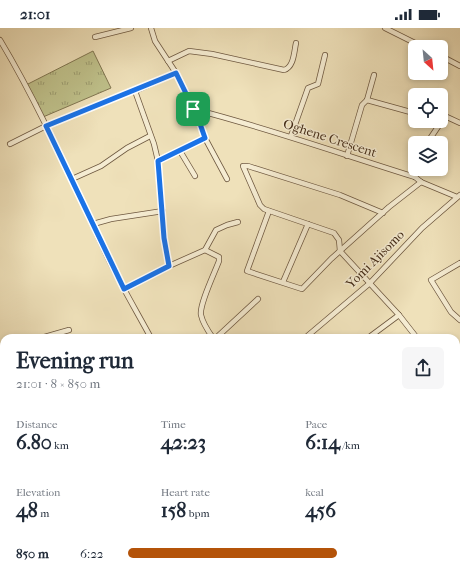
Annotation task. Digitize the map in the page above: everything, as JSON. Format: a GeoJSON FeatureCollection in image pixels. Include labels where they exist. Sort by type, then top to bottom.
{"type":"FeatureCollection","features":[{"type":"Feature","properties":{"kind":"street"},"geometry":{"type":"LineString","coordinates":[[95,37],[131,28]]}},
{"type":"Feature","properties":{"kind":"street"},"geometry":{"type":"LineString","coordinates":[[151,28],[155,41],[176,73],[205,138],[227,179]]}},
{"type":"Feature","properties":{"kind":"street"},"geometry":{"type":"LineString","coordinates":[[385,28],[409,40]]}},
{"type":"Feature","properties":{"kind":"street"},"geometry":{"type":"LineString","coordinates":[[395,33],[399,28]]}},
{"type":"Feature","properties":{"kind":"street"},"geometry":{"type":"LineString","coordinates":[[0,40],[46,126],[124,289],[149,334]]}},
{"type":"Feature","properties":{"kind":"street"},"geometry":{"type":"LineString","coordinates":[[168,61],[189,51],[212,54],[284,70],[291,66],[296,42]]}},
{"type":"Feature","properties":{"kind":"street"},"geometry":{"type":"LineString","coordinates":[[291,136],[308,88],[318,84],[325,55]]}},
{"type":"Feature","properties":{"kind":"street"},"geometry":{"type":"LineString","coordinates":[[448,60],[460,66]]}},
{"type":"Feature","properties":{"kind":"street"},"geometry":{"type":"LineString","coordinates":[[10,144],[46,126],[176,73]]}},
{"type":"Feature","properties":{"kind":"street"},"geometry":{"type":"LineString","coordinates":[[346,156],[362,105],[367,100],[374,75]]}},
{"type":"Feature","properties":{"kind":"street"},"geometry":{"type":"LineString","coordinates":[[135,91],[158,161],[164,238],[169,266]]}},
{"type":"Feature","properties":{"kind":"street"},"geometry":{"type":"LineString","coordinates":[[367,100],[408,111]]}},
{"type":"Feature","properties":{"kind":"street","name":"Oghene Crescent"},"geometry":{"type":"LineString","coordinates":[[193,109],[291,136],[346,156],[415,177],[421,182],[459,196]]}},
{"type":"Feature","properties":{"kind":"street"},"geometry":{"type":"LineString","coordinates":[[432,136],[444,118],[447,117],[460,123]]}},
{"type":"Feature","properties":{"kind":"street"},"geometry":{"type":"LineString","coordinates":[[72,179],[102,166],[127,148],[150,136]]}},
{"type":"Feature","properties":{"kind":"street"},"geometry":{"type":"LineString","coordinates":[[158,161],[205,138]]}},
{"type":"Feature","properties":{"kind":"street"},"geometry":{"type":"LineString","coordinates":[[180,150],[195,176]]}},
{"type":"Feature","properties":{"kind":"street"},"geometry":{"type":"LineString","coordinates":[[383,213],[307,184],[244,166],[260,205],[264,209],[334,233],[339,240],[340,251],[399,315],[414,334]]}},
{"type":"Feature","properties":{"kind":"street"},"geometry":{"type":"LineString","coordinates":[[269,211],[247,271],[302,289],[331,259],[421,182]]}},
{"type":"Feature","properties":{"kind":"street","name":"Yomi Ajisomo"},"geometry":{"type":"LineString","coordinates":[[310,334],[370,283],[422,228],[459,196]]}},
{"type":"Feature","properties":{"kind":"street"},"geometry":{"type":"LineString","coordinates":[[93,224],[111,219],[163,211]]}},
{"type":"Feature","properties":{"kind":"street"},"geometry":{"type":"LineString","coordinates":[[124,289],[169,266],[205,250],[216,230],[238,222]]}},
{"type":"Feature","properties":{"kind":"street"},"geometry":{"type":"LineString","coordinates":[[283,282],[308,224]]}},
{"type":"Feature","properties":{"kind":"street"},"geometry":{"type":"LineString","coordinates":[[205,250],[219,257],[219,261],[206,294],[201,314],[211,334]]}},
{"type":"Feature","properties":{"kind":"street"},"geometry":{"type":"LineString","coordinates":[[460,263],[431,280],[451,312],[460,320]]}},
{"type":"Feature","properties":{"kind":"street"},"geometry":{"type":"LineString","coordinates":[[219,334],[258,299]]}},
{"type":"Feature","properties":{"kind":"street"},"geometry":{"type":"LineString","coordinates":[[373,334],[399,315]]}},
{"type":"Feature","properties":{"kind":"street"},"geometry":{"type":"LineString","coordinates":[[55,334],[69,330]]}},
{"type":"Feature","properties":{"kind":"green space"},"geometry":{"type":"Polygon","coordinates":[[[93,51],[111,88],[43,117],[26,85],[93,51]]]}},
{"type":"Feature","properties":{"kind":"route"},"geometry":{"type":"LineString","coordinates":[[176,73],[193,109],[205,138],[158,161],[164,238],[169,266],[124,289],[109,261],[46,126],[176,73]]}}]}
